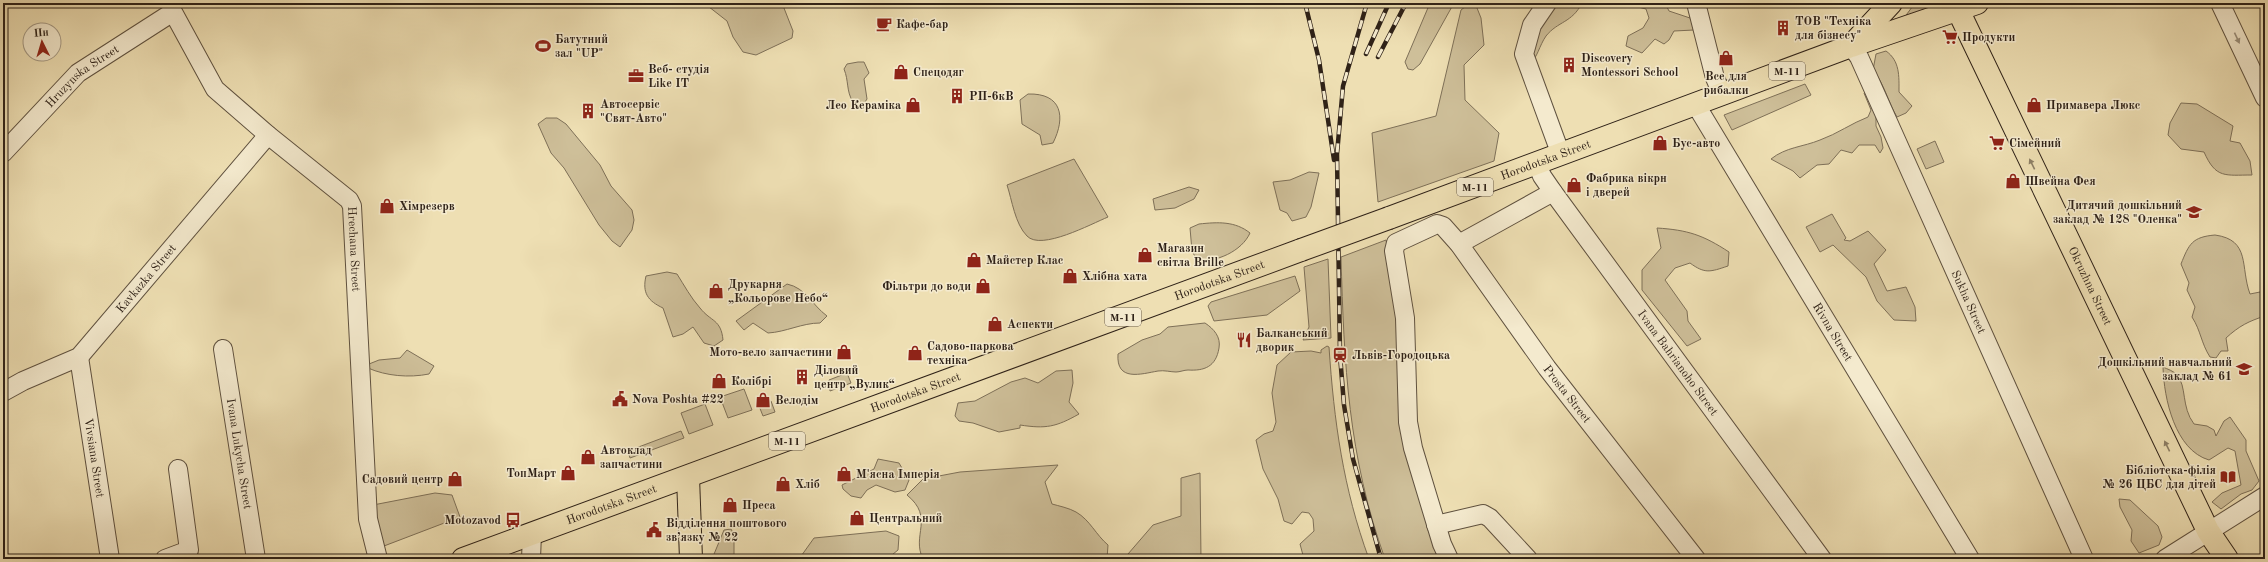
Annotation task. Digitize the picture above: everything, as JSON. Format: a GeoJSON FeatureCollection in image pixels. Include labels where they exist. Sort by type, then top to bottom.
{"type":"FeatureCollection","features":[{"type":"Feature","properties":{"kind":"main road"},"geometry":{"type":"LineString","coordinates":[[1851,46],[1891,3]]}},
{"type":"Feature","properties":{"kind":"main road","name":"Horodotska Street"},"geometry":{"type":"LineString","coordinates":[[466,558],[1537,164],[1851,46],[1967,7]]}},
{"type":"Feature","properties":{"kind":"main road","name":"Okruzhna Street"},"geometry":{"type":"LineString","coordinates":[[1967,7],[2208,531],[2226,559]]}},
{"type":"Feature","properties":{"kind":"main road"},"geometry":{"type":"LineString","coordinates":[[688,477],[691,559]]}},
{"type":"Feature","properties":{"kind":"street"},"geometry":{"type":"LineString","coordinates":[[1547,3],[1532,25],[1524,54],[1561,155]]}},
{"type":"Feature","properties":{"kind":"street"},"geometry":{"type":"LineString","coordinates":[[1696,3],[1715,78],[1722,94]]}},
{"type":"Feature","properties":{"kind":"street"},"geometry":{"type":"LineString","coordinates":[[2220,3],[2265,98]]}},
{"type":"Feature","properties":{"kind":"street","name":"Hrechana Street"},"geometry":{"type":"LineString","coordinates":[[173,12],[215,89],[268,135],[338,190],[349,200],[352,206],[368,519],[378,559]]}},
{"type":"Feature","properties":{"kind":"street","name":"Hruzynska Street"},"geometry":{"type":"LineString","coordinates":[[3,153],[78,73],[173,12]]}},
{"type":"Feature","properties":{"kind":"street","name":"Sukha Street"},"geometry":{"type":"LineString","coordinates":[[1851,46],[1859,57],[2084,559]]}},
{"type":"Feature","properties":{"kind":"street","name":"Rivna Street"},"geometry":{"type":"LineString","coordinates":[[1696,105],[1970,559]]}},
{"type":"Feature","properties":{"kind":"street","name":"Kavkazka Street"},"geometry":{"type":"LineString","coordinates":[[3,392],[23,381],[79,357],[268,135]]}},
{"type":"Feature","properties":{"kind":"street","name":"Ivana Bahrianoho Street"},"geometry":{"type":"LineString","coordinates":[[1537,164],[1542,176],[1553,192],[1822,559]]}},
{"type":"Feature","properties":{"kind":"street"},"geometry":{"type":"LineString","coordinates":[[1459,244],[1553,192]]}},
{"type":"Feature","properties":{"kind":"street","name":"Prosta Street"},"geometry":{"type":"LineString","coordinates":[[1436,525],[1413,448],[1408,422],[1405,318],[1394,250],[1396,243],[1437,224],[1443,226],[1459,244],[1546,368],[1696,559]]}},
{"type":"Feature","properties":{"kind":"street","name":"Ivana Lukycha Street"},"geometry":{"type":"LineString","coordinates":[[223,349],[256,559]]}},
{"type":"Feature","properties":{"kind":"street","name":"Vivsiana Street"},"geometry":{"type":"LineString","coordinates":[[79,357],[110,559]]}},
{"type":"Feature","properties":{"kind":"street"},"geometry":{"type":"LineString","coordinates":[[165,559],[189,550],[178,469]]}},
{"type":"Feature","properties":{"kind":"street"},"geometry":{"type":"LineString","coordinates":[[2165,559],[2265,496]]}},
{"type":"Feature","properties":{"kind":"street"},"geometry":{"type":"LineString","coordinates":[[1449,559],[1436,525],[1483,514],[1490,518],[1528,559]]}},
{"type":"Feature","properties":{"kind":"street"},"geometry":{"type":"LineString","coordinates":[[531,559],[532,533]]}},
{"type":"Feature","properties":{"kind":"shaded area"},"geometry":{"type":"Polygon","coordinates":[[[704,3],[782,3],[793,31],[792,38],[756,55],[743,52],[733,37],[727,21],[704,3]]]}},
{"type":"Feature","properties":{"kind":"shaded area"},"geometry":{"type":"Polygon","coordinates":[[[1430,3],[1454,3],[1420,64],[1413,70],[1408,69],[1405,62],[1430,3]]]}},
{"type":"Feature","properties":{"kind":"shaded area"},"geometry":{"type":"Polygon","coordinates":[[[1470,3],[1475,3],[1481,18],[1484,45],[1464,65],[1465,100],[1499,133],[1494,161],[1378,202],[1372,133],[1436,116],[1461,10],[1470,3]]]}},
{"type":"Feature","properties":{"kind":"shaded area"},"geometry":{"type":"Polygon","coordinates":[[[1560,3],[1582,3],[1574,14],[1555,27],[1546,36],[1529,65],[1525,47],[1551,7],[1560,3]]]}},
{"type":"Feature","properties":{"kind":"shaded area"},"geometry":{"type":"Polygon","coordinates":[[[1632,3],[1665,3],[1669,11],[1693,19],[1694,30],[1674,31],[1669,40],[1664,44],[1655,39],[1642,53],[1626,46],[1628,36],[1643,28],[1649,18],[1646,9],[1634,6],[1632,3]]]}},
{"type":"Feature","properties":{"kind":"shaded area"},"geometry":{"type":"Polygon","coordinates":[[[1915,3],[1949,3],[1904,18],[1915,3]]]}},
{"type":"Feature","properties":{"kind":"shaded area"},"geometry":{"type":"Polygon","coordinates":[[[1886,51],[1894,59],[1898,69],[1899,92],[1912,106],[1906,113],[1897,117],[1877,75],[1873,70],[1876,54],[1886,51]]]}},
{"type":"Feature","properties":{"kind":"shaded area"},"geometry":{"type":"Polygon","coordinates":[[[864,62],[869,73],[864,79],[867,99],[863,105],[853,102],[848,90],[847,78],[844,69],[847,64],[864,62]]]}},
{"type":"Feature","properties":{"kind":"shaded area"},"geometry":{"type":"Polygon","coordinates":[[[1805,84],[1811,95],[1732,130],[1724,115],[1805,84]]]}},
{"type":"Feature","properties":{"kind":"shaded area"},"geometry":{"type":"Polygon","coordinates":[[[1869,91],[1876,110],[1876,126],[1881,137],[1883,148],[1880,153],[1875,145],[1859,145],[1852,153],[1841,150],[1829,164],[1817,165],[1800,178],[1793,171],[1771,159],[1783,152],[1826,138],[1868,117],[1871,110],[1864,93],[1869,91]]]}},
{"type":"Feature","properties":{"kind":"shaded area"},"geometry":{"type":"Polygon","coordinates":[[[1028,94],[1048,98],[1054,102],[1058,108],[1060,116],[1059,124],[1053,143],[1042,145],[1040,135],[1022,124],[1020,100],[1028,94]]]}},
{"type":"Feature","properties":{"kind":"shaded area"},"geometry":{"type":"Polygon","coordinates":[[[2181,103],[2197,104],[2233,126],[2230,141],[2240,143],[2250,161],[2252,175],[2222,174],[2217,171],[2208,161],[2204,152],[2181,149],[2168,135],[2170,123],[2181,103]]]}},
{"type":"Feature","properties":{"kind":"shaded area"},"geometry":{"type":"Polygon","coordinates":[[[546,118],[557,118],[566,124],[600,165],[611,186],[632,210],[634,220],[632,230],[620,247],[612,241],[599,225],[564,168],[551,153],[538,124],[546,118]]]}},
{"type":"Feature","properties":{"kind":"shaded area"},"geometry":{"type":"Polygon","coordinates":[[[1935,141],[1944,162],[1926,169],[1917,149],[1935,141]]]}},
{"type":"Feature","properties":{"kind":"shaded area"},"geometry":{"type":"Polygon","coordinates":[[[1074,159],[1108,217],[1066,235],[1043,240],[1034,240],[1027,236],[1020,225],[1014,212],[1007,185],[1074,159]]]}},
{"type":"Feature","properties":{"kind":"shaded area"},"geometry":{"type":"Polygon","coordinates":[[[1309,172],[1319,173],[1311,207],[1306,217],[1292,221],[1287,213],[1280,210],[1273,182],[1290,180],[1309,172]]]}},
{"type":"Feature","properties":{"kind":"shaded area"},"geometry":{"type":"Polygon","coordinates":[[[1189,187],[1199,190],[1194,199],[1175,208],[1155,210],[1153,199],[1189,187]]]}},
{"type":"Feature","properties":{"kind":"shaded area"},"geometry":{"type":"Polygon","coordinates":[[[1832,214],[1846,238],[1844,240],[1850,241],[1868,231],[1886,250],[1874,264],[1887,291],[1906,287],[1915,307],[1916,321],[1894,320],[1877,301],[1866,277],[1833,245],[1820,252],[1806,227],[1832,214]]]}},
{"type":"Feature","properties":{"kind":"shaded area"},"geometry":{"type":"Polygon","coordinates":[[[1199,224],[1232,224],[1250,233],[1241,245],[1228,254],[1212,260],[1197,260],[1192,251],[1190,228],[1199,224]]]}},
{"type":"Feature","properties":{"kind":"shaded area"},"geometry":{"type":"Polygon","coordinates":[[[1657,228],[1678,230],[1695,234],[1711,241],[1729,252],[1728,266],[1717,270],[1708,271],[1695,267],[1690,263],[1675,268],[1665,280],[1687,311],[1688,321],[1701,339],[1687,346],[1642,290],[1642,270],[1661,248],[1657,228]]]}},
{"type":"Feature","properties":{"kind":"shaded area"},"geometry":{"type":"Polygon","coordinates":[[[2215,235],[2226,238],[2234,243],[2239,249],[2242,256],[2250,294],[2265,291],[2265,316],[2244,324],[2235,330],[2226,338],[2228,351],[2221,351],[2216,358],[2210,357],[2192,317],[2195,307],[2187,290],[2189,283],[2181,264],[2186,251],[2192,243],[2201,238],[2215,235]]]}},
{"type":"Feature","properties":{"kind":"shaded area"},"geometry":{"type":"Polygon","coordinates":[[[1386,240],[1399,308],[1401,362],[1445,559],[1385,559],[1363,483],[1356,446],[1346,372],[1341,257],[1386,240]]]}},
{"type":"Feature","properties":{"kind":"shaded area"},"geometry":{"type":"Polygon","coordinates":[[[1328,259],[1331,338],[1303,340],[1309,327],[1304,267],[1328,259]]]}},
{"type":"Feature","properties":{"kind":"shaded area"},"geometry":{"type":"Polygon","coordinates":[[[667,272],[677,274],[704,313],[718,324],[723,340],[714,346],[704,343],[693,327],[683,334],[673,337],[663,308],[647,296],[645,287],[646,276],[667,272]]]}},
{"type":"Feature","properties":{"kind":"shaded area"},"geometry":{"type":"Polygon","coordinates":[[[1295,276],[1300,291],[1267,315],[1214,321],[1208,306],[1211,302],[1295,276]]]}},
{"type":"Feature","properties":{"kind":"shaded area"},"geometry":{"type":"Polygon","coordinates":[[[787,284],[794,286],[804,293],[827,316],[820,323],[807,324],[768,333],[753,323],[744,330],[736,321],[787,284]]]}},
{"type":"Feature","properties":{"kind":"shaded area"},"geometry":{"type":"Polygon","coordinates":[[[1205,323],[1216,334],[1219,340],[1219,348],[1212,364],[1199,370],[1176,372],[1160,371],[1144,374],[1131,374],[1121,369],[1118,363],[1118,354],[1142,340],[1160,334],[1168,327],[1205,323]]]}},
{"type":"Feature","properties":{"kind":"shaded area"},"geometry":{"type":"Polygon","coordinates":[[[1327,346],[1329,347],[1337,428],[1346,480],[1352,506],[1369,559],[1304,559],[1300,544],[1314,531],[1313,519],[1309,513],[1302,512],[1292,524],[1284,521],[1278,499],[1263,469],[1256,440],[1264,434],[1273,431],[1276,422],[1272,393],[1277,365],[1291,352],[1311,351],[1321,353],[1321,350],[1327,346]]]}},
{"type":"Feature","properties":{"kind":"shaded area"},"geometry":{"type":"Polygon","coordinates":[[[407,350],[434,366],[429,374],[398,376],[382,373],[368,368],[369,364],[379,360],[400,358],[407,350]]]}},
{"type":"Feature","properties":{"kind":"shaded area"},"geometry":{"type":"Polygon","coordinates":[[[2163,367],[2174,372],[2180,380],[2187,411],[2194,424],[2207,426],[2214,430],[2216,436],[2224,421],[2230,417],[2246,440],[2246,451],[2259,481],[2252,490],[2241,494],[2221,509],[2212,502],[2222,493],[2241,485],[2235,451],[2228,448],[2209,460],[2197,454],[2188,446],[2180,435],[2169,408],[2163,367]]]}},
{"type":"Feature","properties":{"kind":"shaded area"},"geometry":{"type":"Polygon","coordinates":[[[1072,370],[1073,383],[1069,402],[1079,414],[1064,422],[1044,427],[1020,425],[1020,428],[999,432],[973,423],[959,421],[955,416],[958,403],[975,401],[1011,382],[1025,378],[1038,383],[1056,371],[1072,370]]]}},
{"type":"Feature","properties":{"kind":"shaded area"},"geometry":{"type":"Polygon","coordinates":[[[847,373],[851,383],[830,391],[829,380],[847,373]]]}},
{"type":"Feature","properties":{"kind":"shaded area"},"geometry":{"type":"Polygon","coordinates":[[[744,389],[752,410],[728,418],[720,397],[744,389]]]}},
{"type":"Feature","properties":{"kind":"shaded area"},"geometry":{"type":"Polygon","coordinates":[[[771,401],[775,412],[763,416],[759,406],[771,401]]]}},
{"type":"Feature","properties":{"kind":"shaded area"},"geometry":{"type":"Polygon","coordinates":[[[705,404],[713,425],[689,434],[681,413],[705,404]]]}},
{"type":"Feature","properties":{"kind":"shaded area"},"geometry":{"type":"Polygon","coordinates":[[[681,431],[684,438],[630,458],[628,451],[681,431]]]}},
{"type":"Feature","properties":{"kind":"shaded area"},"geometry":{"type":"Polygon","coordinates":[[[878,459],[899,463],[909,480],[905,490],[895,492],[876,485],[867,490],[861,498],[851,496],[843,489],[842,485],[874,469],[878,459]]]}},
{"type":"Feature","properties":{"kind":"shaded area"},"geometry":{"type":"Polygon","coordinates":[[[1058,465],[1045,482],[1052,504],[1064,507],[1081,515],[1089,523],[1108,545],[1107,559],[923,559],[919,542],[921,527],[920,511],[907,495],[923,479],[960,472],[1058,465]]]}},
{"type":"Feature","properties":{"kind":"shaded area"},"geometry":{"type":"Polygon","coordinates":[[[1200,473],[1201,559],[1130,559],[1128,554],[1153,525],[1181,516],[1181,478],[1200,473]]]}},
{"type":"Feature","properties":{"kind":"shaded area"},"geometry":{"type":"Polygon","coordinates":[[[435,493],[452,495],[460,517],[384,546],[373,505],[435,493]]]}},
{"type":"Feature","properties":{"kind":"shaded area"},"geometry":{"type":"Polygon","coordinates":[[[2119,499],[2130,500],[2158,526],[2162,537],[2159,545],[2139,553],[2131,541],[2132,530],[2120,507],[2119,499]]]}},
{"type":"Feature","properties":{"kind":"shaded area"},"geometry":{"type":"Polygon","coordinates":[[[731,529],[734,535],[734,559],[712,559],[724,530],[731,529]]]}},
{"type":"Feature","properties":{"kind":"shaded area"},"geometry":{"type":"Polygon","coordinates":[[[886,531],[899,536],[898,550],[887,559],[799,559],[814,538],[886,531]]]}},
{"type":"Feature","properties":{"kind":"railway"},"geometry":{"type":"LineString","coordinates":[[1305,3],[1319,60],[1334,160]]}},
{"type":"Feature","properties":{"kind":"railway"},"geometry":{"type":"LineString","coordinates":[[1367,3],[1343,86],[1337,154],[1340,355],[1344,405],[1353,459],[1381,559]]}},
{"type":"Feature","properties":{"kind":"railway"},"geometry":{"type":"LineString","coordinates":[[1366,54],[1389,3]]}},
{"type":"Feature","properties":{"kind":"railway"},"geometry":{"type":"LineString","coordinates":[[1378,57],[1406,3]]}},
{"type":"Feature","properties":{"kind":"place","name":"Кафе-бар"},"geometry":{"type":"Point","coordinates":[884,24]}},
{"type":"Feature","properties":{"kind":"place","name":"ТОВ \"Техніка для бізнесу\""},"geometry":{"type":"Point","coordinates":[1783,28]}},
{"type":"Feature","properties":{"kind":"place","name":"Продукти"},"geometry":{"type":"Point","coordinates":[1950,37]}},
{"type":"Feature","properties":{"kind":"place","name":"Батутний зал \"UP\""},"geometry":{"type":"Point","coordinates":[543,46]}},
{"type":"Feature","properties":{"kind":"place","name":"Все для рибалки"},"geometry":{"type":"Point","coordinates":[1726,58]}},
{"type":"Feature","properties":{"kind":"place","name":"Discovery Montessori School"},"geometry":{"type":"Point","coordinates":[1569,65]}},
{"type":"Feature","properties":{"kind":"place","name":"Спецодяг"},"geometry":{"type":"Point","coordinates":[901,72]}},
{"type":"Feature","properties":{"kind":"place","name":"Веб- студія Like IT"},"geometry":{"type":"Point","coordinates":[636,76]}},
{"type":"Feature","properties":{"kind":"place","name":"РП-6кВ"},"geometry":{"type":"Point","coordinates":[957,96]}},
{"type":"Feature","properties":{"kind":"place","name":"Лео Кераміка"},"geometry":{"type":"Point","coordinates":[913,105]}},
{"type":"Feature","properties":{"kind":"place","name":"Примавера Люкс"},"geometry":{"type":"Point","coordinates":[2034,105]}},
{"type":"Feature","properties":{"kind":"place","name":"Автосервіс \"Свят-Авто\""},"geometry":{"type":"Point","coordinates":[588,111]}},
{"type":"Feature","properties":{"kind":"place","name":"Бус-авто"},"geometry":{"type":"Point","coordinates":[1660,143]}},
{"type":"Feature","properties":{"kind":"place","name":"Сімейний"},"geometry":{"type":"Point","coordinates":[1997,143]}},
{"type":"Feature","properties":{"kind":"place","name":"Швейна Фея"},"geometry":{"type":"Point","coordinates":[2013,181]}},
{"type":"Feature","properties":{"kind":"place","name":"Фабрика вікрн і дверей"},"geometry":{"type":"Point","coordinates":[1574,185]}},
{"type":"Feature","properties":{"kind":"place","name":"Хімрезерв"},"geometry":{"type":"Point","coordinates":[387,206]}},
{"type":"Feature","properties":{"kind":"place","name":"Дитячий дошкільний заклад № 128 \"Оленка\""},"geometry":{"type":"Point","coordinates":[2194,212]}},
{"type":"Feature","properties":{"kind":"place","name":"Магазин світла Brille"},"geometry":{"type":"Point","coordinates":[1145,255]}},
{"type":"Feature","properties":{"kind":"place","name":"Майстер Клас"},"geometry":{"type":"Point","coordinates":[974,260]}},
{"type":"Feature","properties":{"kind":"place","name":"Хлібна хата"},"geometry":{"type":"Point","coordinates":[1070,276]}},
{"type":"Feature","properties":{"kind":"place","name":"Фільтри до води"},"geometry":{"type":"Point","coordinates":[983,286]}},
{"type":"Feature","properties":{"kind":"place","name":"Друкарня „Кольорове Небо“"},"geometry":{"type":"Point","coordinates":[716,291]}},
{"type":"Feature","properties":{"kind":"place","name":"Аспекти"},"geometry":{"type":"Point","coordinates":[995,324]}},
{"type":"Feature","properties":{"kind":"place","name":"Балканський дворик"},"geometry":{"type":"Point","coordinates":[1244,340]}},
{"type":"Feature","properties":{"kind":"place","name":"Мото-вело запчастини"},"geometry":{"type":"Point","coordinates":[844,352]}},
{"type":"Feature","properties":{"kind":"place","name":"Садово-паркова техніка"},"geometry":{"type":"Point","coordinates":[915,353]}},
{"type":"Feature","properties":{"kind":"place","name":"Львів-Городоцька"},"geometry":{"type":"Point","coordinates":[1340,355]}},
{"type":"Feature","properties":{"kind":"place","name":"Дошкільний навчальний заклад № 61"},"geometry":{"type":"Point","coordinates":[2244,369]}},
{"type":"Feature","properties":{"kind":"place","name":"Діловий центр „Вулик“"},"geometry":{"type":"Point","coordinates":[802,377]}},
{"type":"Feature","properties":{"kind":"place","name":"Колібрі"},"geometry":{"type":"Point","coordinates":[719,381]}},
{"type":"Feature","properties":{"kind":"place","name":"Nova Poshta #22"},"geometry":{"type":"Point","coordinates":[620,399]}},
{"type":"Feature","properties":{"kind":"place","name":"Велодім"},"geometry":{"type":"Point","coordinates":[763,400]}},
{"type":"Feature","properties":{"kind":"place","name":"Автоклад запчастини"},"geometry":{"type":"Point","coordinates":[588,457]}},
{"type":"Feature","properties":{"kind":"place","name":"ТопМарт"},"geometry":{"type":"Point","coordinates":[568,473]}},
{"type":"Feature","properties":{"kind":"place","name":"М'ясна Імперія"},"geometry":{"type":"Point","coordinates":[844,474]}},
{"type":"Feature","properties":{"kind":"place","name":"Бібліотека-філія № 26 ЦБС для дітей"},"geometry":{"type":"Point","coordinates":[2228,477]}},
{"type":"Feature","properties":{"kind":"place","name":"Садовий центр"},"geometry":{"type":"Point","coordinates":[455,479]}},
{"type":"Feature","properties":{"kind":"place","name":"Хліб"},"geometry":{"type":"Point","coordinates":[783,484]}},
{"type":"Feature","properties":{"kind":"place","name":"Преса"},"geometry":{"type":"Point","coordinates":[730,505]}},
{"type":"Feature","properties":{"kind":"place","name":"Центральний"},"geometry":{"type":"Point","coordinates":[857,518]}},
{"type":"Feature","properties":{"kind":"place","name":"Motozavod"},"geometry":{"type":"Point","coordinates":[513,520]}},
{"type":"Feature","properties":{"kind":"place","name":"Відділення поштового зв’язку № 22"},"geometry":{"type":"Point","coordinates":[654,530]}}]}
